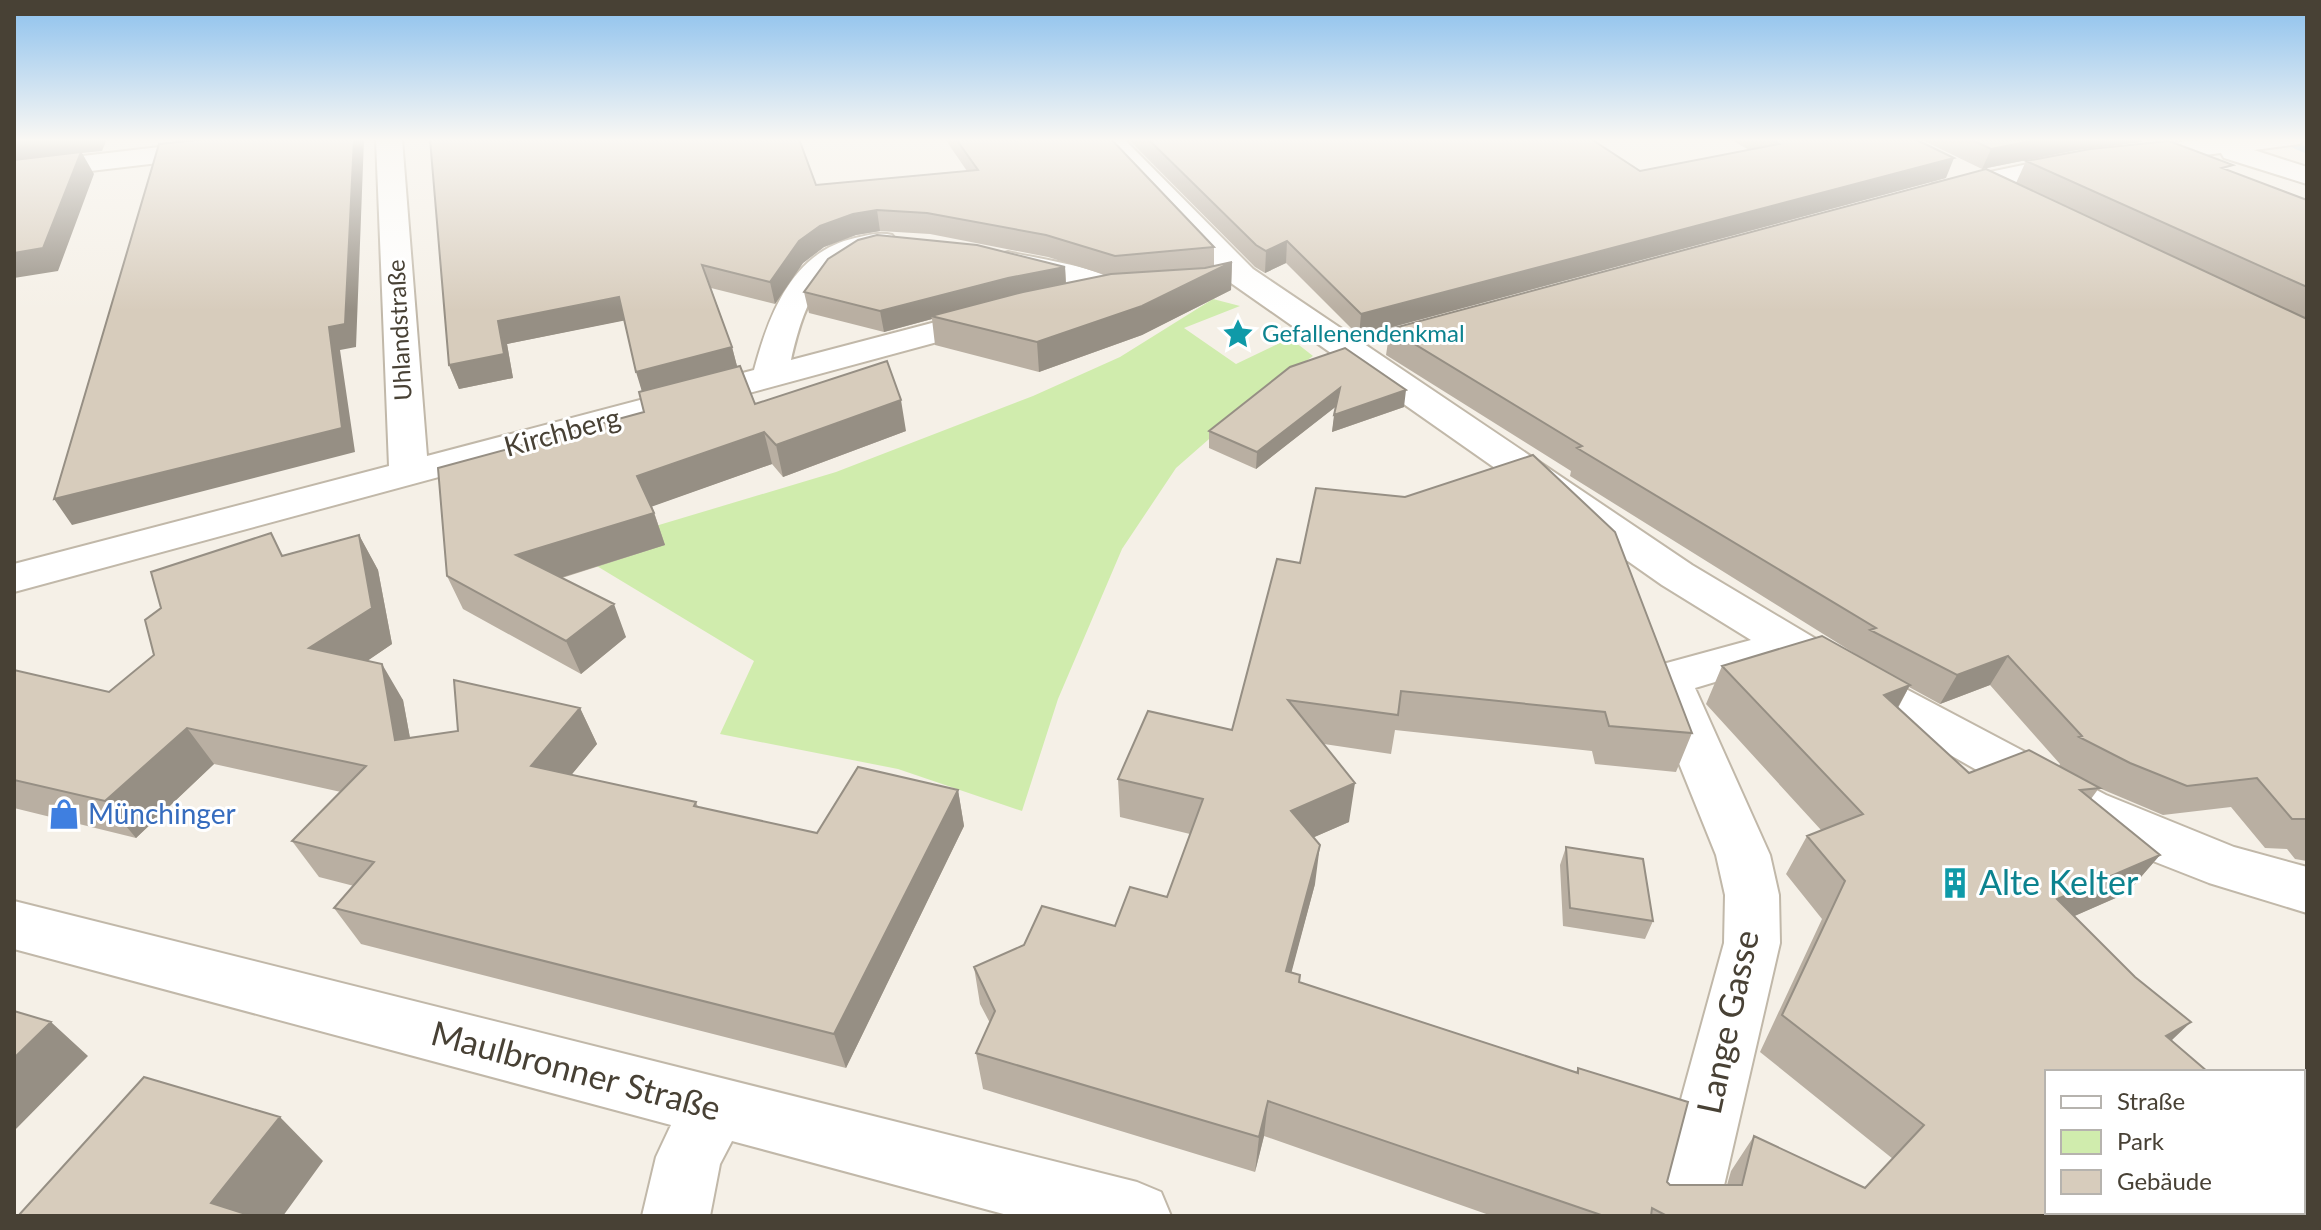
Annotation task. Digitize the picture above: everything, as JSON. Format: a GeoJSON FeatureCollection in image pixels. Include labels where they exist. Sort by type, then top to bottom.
{"type":"FeatureCollection","features":[{"type":"Feature","properties":{"kind":"street","name":"Uhlandstraße"},"geometry":{"type":"LineString","coordinates":[[392,196],[409,474]]}},
{"type":"Feature","properties":{"kind":"street"},"geometry":{"type":"LineString","coordinates":[[1165,196],[1242,276],[1364,348],[1677,575],[1787,643],[2088,809],[2154,839],[2228,867],[2307,890]]}},
{"type":"Feature","properties":{"kind":"street"},"geometry":{"type":"LineString","coordinates":[[2015,196],[2023,200]]}},
{"type":"Feature","properties":{"kind":"street"},"geometry":{"type":"LineString","coordinates":[[770,375],[784,320],[811,275],[833,256],[852,248],[885,241],[907,243]]}},
{"type":"Feature","properties":{"kind":"street","name":"Kirchberg"},"geometry":{"type":"LineString","coordinates":[[14,578],[1036,306],[1127,290],[977,255]]}},
{"type":"Feature","properties":{"kind":"street"},"geometry":{"type":"LineString","coordinates":[[1204,284],[1242,276]]}},
{"type":"Feature","properties":{"kind":"street","name":"Lange Gasse"},"geometry":{"type":"LineString","coordinates":[[1683,1216],[1752,943],[1752,895],[1743,855],[1668,679],[1753,657],[1787,643]]}},
{"type":"Feature","properties":{"kind":"street","name":"Maulbronner Straße"},"geometry":{"type":"LineString","coordinates":[[14,925],[1137,1216]]}},
{"type":"Feature","properties":{"kind":"street"},"geometry":{"type":"LineString","coordinates":[[676,1216],[689,1157],[716,1108]]}},
{"type":"Feature","properties":{"kind":"green space"},"geometry":{"type":"Polygon","coordinates":[[[1213,299],[1240,306],[1184,328],[1236,364],[1290,338],[1313,356],[1265,390],[1176,468],[1122,549],[1058,699],[1022,811],[898,769],[720,734],[754,661],[572,551],[836,472],[1033,396],[1120,357],[1213,299]]]}},
{"type":"Feature","properties":{"kind":"building"},"geometry":{"type":"Polygon","coordinates":[[[14,196],[63,196],[43,248],[14,253],[14,196]]]}},
{"type":"Feature","properties":{"kind":"building"},"geometry":{"type":"Polygon","coordinates":[[[144,196],[351,196],[345,324],[329,327],[342,428],[54,499],[144,196]]]}},
{"type":"Feature","properties":{"kind":"building"},"geometry":{"type":"Polygon","coordinates":[[[435,196],[1166,196],[1214,247],[1115,256],[1046,235],[927,213],[877,210],[853,214],[820,226],[799,241],[770,282],[702,265],[732,347],[636,372],[619,297],[498,321],[504,354],[449,365],[435,196]]]}},
{"type":"Feature","properties":{"kind":"building"},"geometry":{"type":"Polygon","coordinates":[[[1206,196],[1808,196],[1361,314],[1287,241],[1266,251],[1206,196]]]}},
{"type":"Feature","properties":{"kind":"building"},"geometry":{"type":"Polygon","coordinates":[[[1884,196],[2045,196],[2307,319],[2307,819],[2292,819],[2257,778],[2187,786],[2130,763],[2079,737],[2082,736],[2008,656],[1957,675],[1870,630],[1876,628],[1577,448],[1582,446],[1390,329],[1884,196]]]}},
{"type":"Feature","properties":{"kind":"building"},"geometry":{"type":"Polygon","coordinates":[[[2105,196],[2297,196],[2307,200],[2307,287],[2105,196]]]}},
{"type":"Feature","properties":{"kind":"building"},"geometry":{"type":"Polygon","coordinates":[[[877,235],[977,245],[1065,267],[1008,278],[880,311],[804,292],[828,259],[858,240],[877,235]]]}},
{"type":"Feature","properties":{"kind":"building"},"geometry":{"type":"Polygon","coordinates":[[[1232,262],[1142,306],[1037,342],[931,316],[1023,292],[1111,274],[1205,268],[1232,262]]]}},
{"type":"Feature","properties":{"kind":"building"},"geometry":{"type":"Polygon","coordinates":[[[1345,348],[1406,390],[1334,415],[1340,388],[1257,452],[1209,431],[1290,367],[1345,348]]]}},
{"type":"Feature","properties":{"kind":"building"},"geometry":{"type":"Polygon","coordinates":[[[887,361],[901,400],[776,445],[764,432],[637,476],[654,513],[516,555],[614,604],[566,641],[447,576],[438,468],[644,412],[639,392],[740,366],[755,404],[887,361]]]}},
{"type":"Feature","properties":{"kind":"building"},"geometry":{"type":"Polygon","coordinates":[[[1533,455],[1615,532],[1692,733],[1609,726],[1605,712],[1401,691],[1398,715],[1288,700],[1355,783],[1291,811],[1320,845],[1286,971],[1300,975],[1299,982],[1578,1073],[1578,1068],[1688,1102],[1667,1182],[1670,1185],[1742,1185],[1754,1136],[1865,1188],[1924,1125],[1782,1015],[1845,881],[1807,836],[1863,814],[1722,666],[1822,636],[1910,685],[1884,695],[1969,773],[2029,750],[2100,788],[2080,790],[2160,855],[2057,899],[2135,977],[2191,1022],[2166,1036],[2206,1070],[2045,1070],[2045,1214],[2305,1214],[2305,1201],[2307,1216],[1667,1216],[1652,1208],[1651,1216],[1604,1216],[1268,1101],[1259,1137],[976,1053],[995,1011],[974,967],[1024,945],[1042,906],[1115,926],[1130,887],[1167,897],[1203,799],[1118,779],[1148,711],[1232,730],[1277,559],[1300,563],[1316,488],[1405,497],[1533,455]]]}},
{"type":"Feature","properties":{"kind":"building"},"geometry":{"type":"Polygon","coordinates":[[[271,533],[282,556],[359,535],[372,608],[309,648],[382,664],[395,740],[458,731],[454,680],[580,708],[531,766],[696,802],[694,806],[817,833],[858,767],[958,790],[834,1034],[334,908],[374,862],[292,841],[366,766],[187,728],[105,801],[14,780],[14,670],[109,692],[154,655],[145,620],[161,608],[151,572],[271,533]]]}},
{"type":"Feature","properties":{"kind":"building"},"geometry":{"type":"Polygon","coordinates":[[[1566,847],[1643,859],[1653,921],[1570,908],[1566,847]]]}},
{"type":"Feature","properties":{"kind":"building"},"geometry":{"type":"Polygon","coordinates":[[[14,1011],[51,1022],[14,1058],[14,1011]]]}},
{"type":"Feature","properties":{"kind":"building"},"geometry":{"type":"Polygon","coordinates":[[[144,1077],[280,1117],[211,1203],[252,1216],[18,1216],[144,1077]]]}},
{"type":"Feature","properties":{"kind":"place","name":"Gefallenendenkmal"},"geometry":{"type":"Point","coordinates":[1238,334]}},
{"type":"Feature","properties":{"kind":"place","name":"Münchinger"},"geometry":{"type":"Point","coordinates":[64,814]}},
{"type":"Feature","properties":{"kind":"place","name":"Alte Kelter"},"geometry":{"type":"Point","coordinates":[1955,883]}}]}
